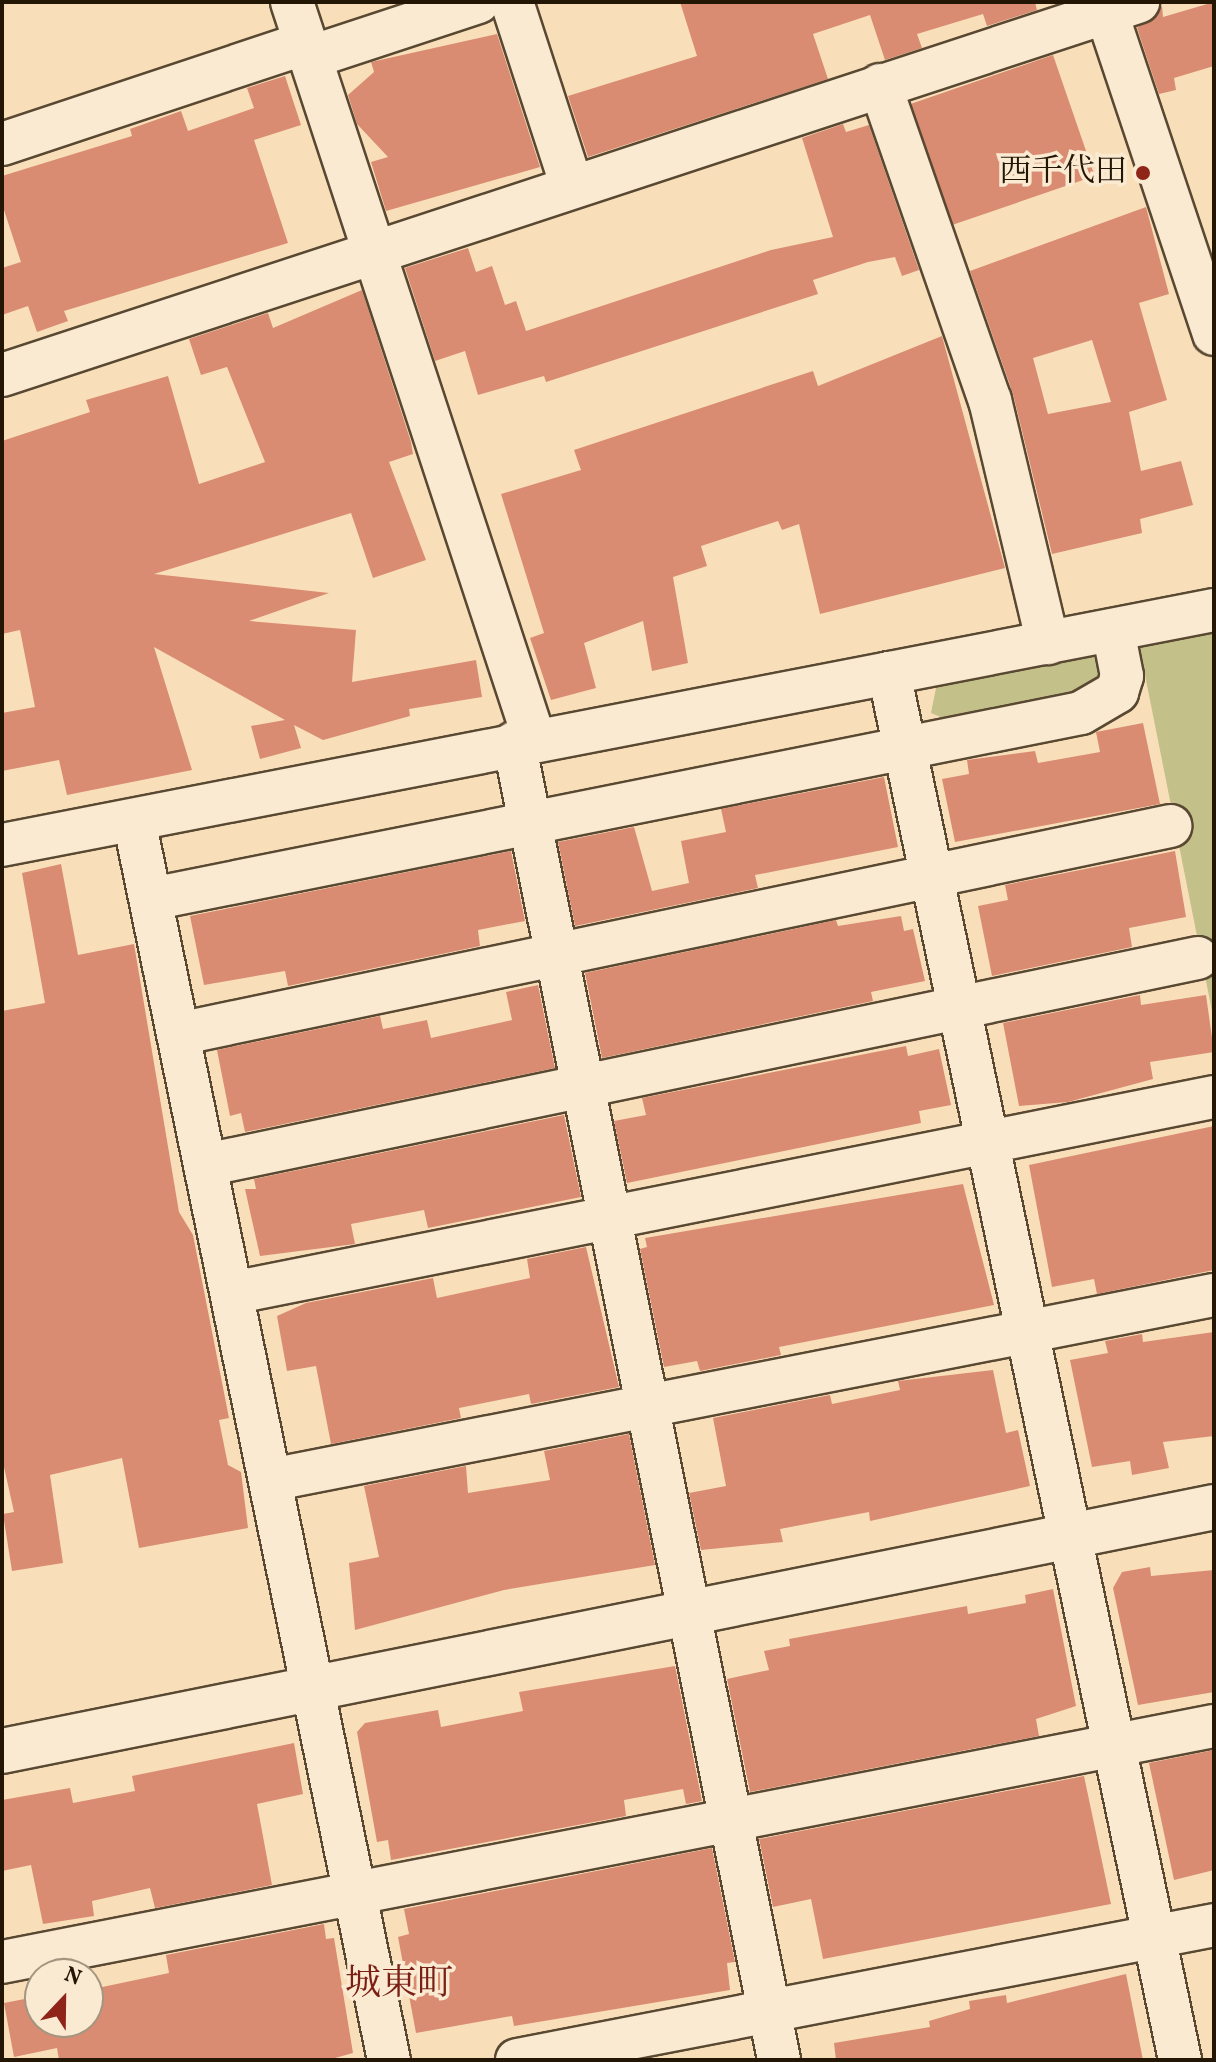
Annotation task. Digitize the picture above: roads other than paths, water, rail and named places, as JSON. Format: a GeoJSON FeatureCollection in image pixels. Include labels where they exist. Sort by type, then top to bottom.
{"type":"FeatureCollection","features":[{"type":"Feature","properties":{"kind":"street"},"geometry":{"type":"LineString","coordinates":[[292,2],[524,741],[527,823],[692,1615],[779,2060]]}},
{"type":"Feature","properties":{"kind":"street"},"geometry":{"type":"LineString","coordinates":[[2,144],[308,50],[478,2]]}},
{"type":"Feature","properties":{"kind":"street"},"geometry":{"type":"LineString","coordinates":[[512,2],[572,187]]}},
{"type":"Feature","properties":{"kind":"street"},"geometry":{"type":"LineString","coordinates":[[2,375],[1116,6],[1214,334]]}},
{"type":"Feature","properties":{"kind":"street"},"geometry":{"type":"LineString","coordinates":[[880,85],[990,400],[1048,643]]}},
{"type":"Feature","properties":{"kind":"street"},"geometry":{"type":"LineString","coordinates":[[2,845],[524,741],[1214,610]]}},
{"type":"Feature","properties":{"kind":"street"},"geometry":{"type":"LineString","coordinates":[[151,899],[1102,705],[1122,676],[1113,630]]}},
{"type":"Feature","properties":{"kind":"street"},"geometry":{"type":"LineString","coordinates":[[889,673],[1180,2060]]}},
{"type":"Feature","properties":{"kind":"street"},"geometry":{"type":"LineString","coordinates":[[134,820],[389,2060]]}},
{"type":"Feature","properties":{"kind":"street"},"geometry":{"type":"LineString","coordinates":[[178,1034],[1170,826]]}},
{"type":"Feature","properties":{"kind":"street"},"geometry":{"type":"LineString","coordinates":[[205,1165],[1198,958]]}},
{"type":"Feature","properties":{"kind":"street"},"geometry":{"type":"LineString","coordinates":[[232,1293],[1214,1097]]}},
{"type":"Feature","properties":{"kind":"street"},"geometry":{"type":"LineString","coordinates":[[270,1480],[1029,1334],[1214,1295]]}},
{"type":"Feature","properties":{"kind":"street"},"geometry":{"type":"LineString","coordinates":[[2,1751],[313,1686],[692,1615],[1214,1507]]}},
{"type":"Feature","properties":{"kind":"street"},"geometry":{"type":"LineString","coordinates":[[2,1962],[1214,1726]]}},
{"type":"Feature","properties":{"kind":"street"},"geometry":{"type":"LineString","coordinates":[[517,2060],[1214,1925]]}},
{"type":"Feature","properties":{"kind":"place","name":"西千代田"},"geometry":{"type":"Point","coordinates":[1143,173]}},
{"type":"Feature","properties":{"kind":"district","name":"城東町"},"geometry":{"type":"Point","coordinates":[399,1986]}}]}
